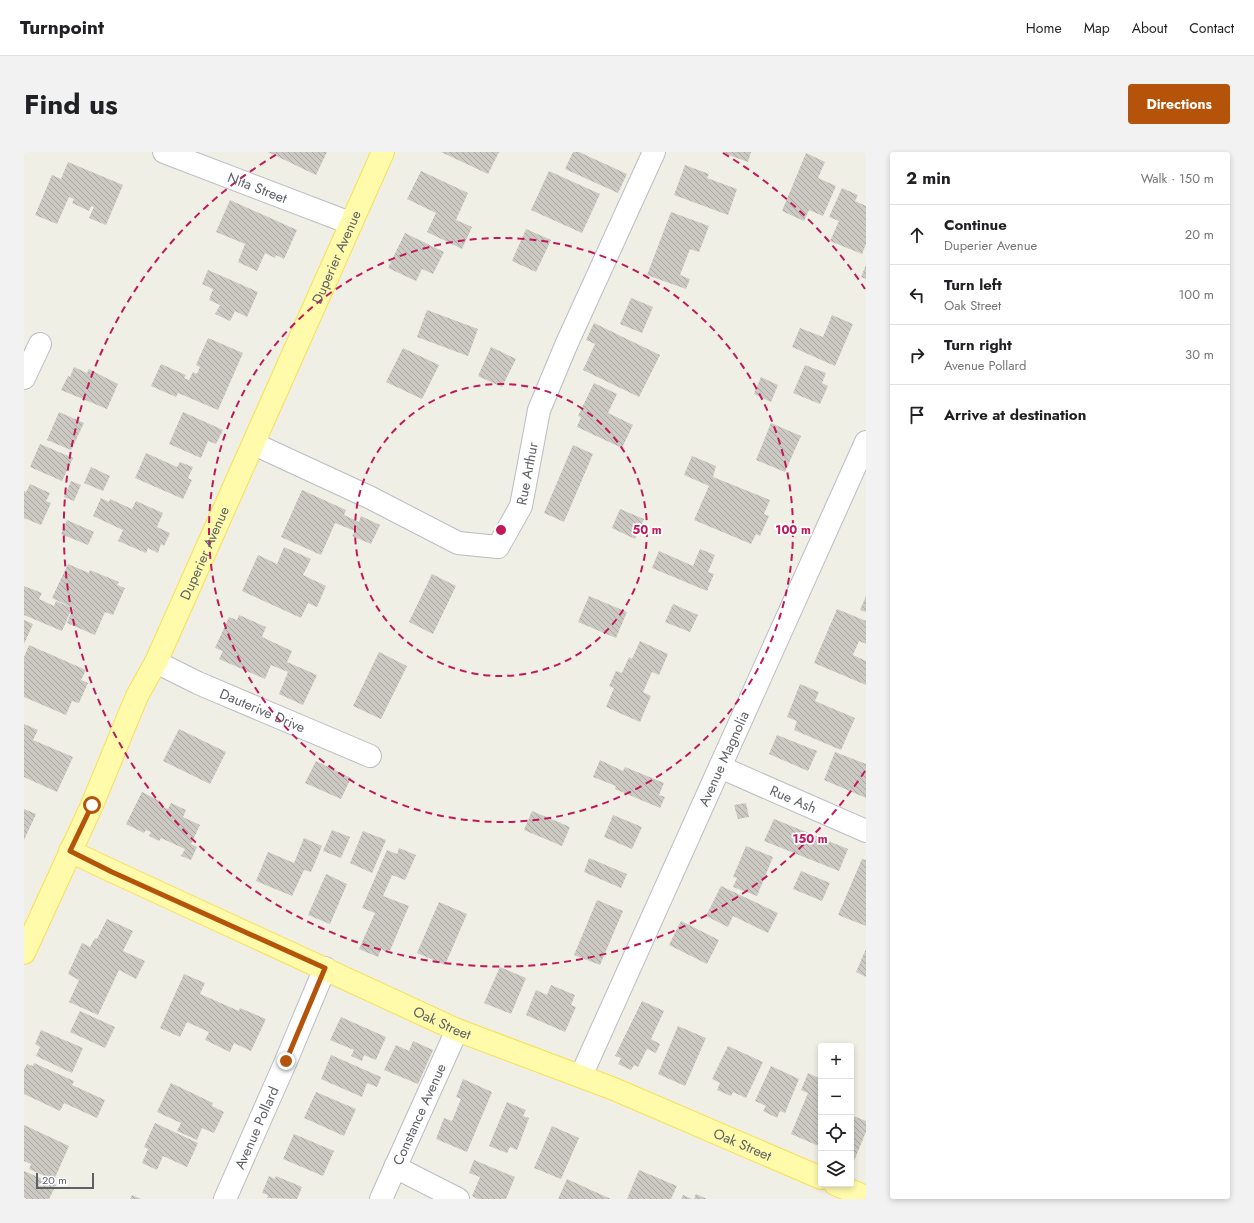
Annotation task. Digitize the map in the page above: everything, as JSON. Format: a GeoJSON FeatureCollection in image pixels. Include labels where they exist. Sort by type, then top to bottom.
{"type":"FeatureCollection","features":[{"type":"Feature","properties":{"kind":"main road","name":"Duperier Avenue"},"geometry":{"type":"LineString","coordinates":[[24,954],[92,805],[137,696],[156,662],[254,444],[350,223],[383,152]]}},
{"type":"Feature","properties":{"kind":"main road","name":"Oak Street"},"geometry":{"type":"LineString","coordinates":[[70,851],[112,872],[325,968],[457,1030],[581,1076],[818,1177]]}},
{"type":"Feature","properties":{"kind":"main road"},"geometry":{"type":"LineString","coordinates":[[842,1187],[866,1197]]}},
{"type":"Feature","properties":{"kind":"street","name":"Nita Street"},"geometry":{"type":"LineString","coordinates":[[164,152],[350,223]]}},
{"type":"Feature","properties":{"kind":"street","name":"Rue Arthur"},"geometry":{"type":"LineString","coordinates":[[254,444],[371,498],[458,543],[498,547],[521,506],[539,410],[567,343],[654,152]]}},
{"type":"Feature","properties":{"kind":"street"},"geometry":{"type":"LineString","coordinates":[[24,378],[40,344]]}},
{"type":"Feature","properties":{"kind":"street","name":"Avenue Magnolia"},"geometry":{"type":"LineString","coordinates":[[581,1076],[866,442]]}},
{"type":"Feature","properties":{"kind":"street","name":"Dauterive Drive"},"geometry":{"type":"LineString","coordinates":[[156,662],[198,683],[370,756]]}},
{"type":"Feature","properties":{"kind":"street","name":"Rue Ash"},"geometry":{"type":"LineString","coordinates":[[720,767],[866,831]]}},
{"type":"Feature","properties":{"kind":"street","name":"Avenue Pollard"},"geometry":{"type":"LineString","coordinates":[[225,1199],[325,968]]}},
{"type":"Feature","properties":{"kind":"street","name":"Constance Avenue"},"geometry":{"type":"LineString","coordinates":[[381,1199],[396,1167],[424,1098],[457,1030]]}},
{"type":"Feature","properties":{"kind":"street"},"geometry":{"type":"LineString","coordinates":[[396,1167],[458,1199]]}},
{"type":"Feature","properties":{"kind":"building"},"geometry":{"type":"Polygon","coordinates":[[[268,152],[327,152],[316,175],[268,152]]]}},
{"type":"Feature","properties":{"kind":"building"},"geometry":{"type":"Polygon","coordinates":[[[441,152],[499,152],[488,174],[441,152]]]}},
{"type":"Feature","properties":{"kind":"building"},"geometry":{"type":"Polygon","coordinates":[[[573,152],[579,152],[627,174],[618,193],[565,169],[573,152]]]}},
{"type":"Feature","properties":{"kind":"building"},"geometry":{"type":"Polygon","coordinates":[[[721,152],[751,152],[748,162],[721,152]]]}},
{"type":"Feature","properties":{"kind":"building"},"geometry":{"type":"Polygon","coordinates":[[[806,153],[825,162],[818,178],[836,186],[823,216],[809,210],[804,221],[782,211],[806,153]]]}},
{"type":"Feature","properties":{"kind":"building"},"geometry":{"type":"Polygon","coordinates":[[[68,162],[123,185],[106,225],[89,218],[94,207],[91,206],[89,211],[72,203],[74,199],[69,197],[57,224],[35,215],[52,175],[61,179],[68,162]]]}},
{"type":"Feature","properties":{"kind":"building"},"geometry":{"type":"Polygon","coordinates":[[[685,165],[709,174],[707,178],[737,189],[728,215],[674,195],[685,165]]]}},
{"type":"Feature","properties":{"kind":"building"},"geometry":{"type":"Polygon","coordinates":[[[421,171],[468,193],[456,220],[472,227],[462,249],[427,232],[436,213],[407,199],[421,171]]]}},
{"type":"Feature","properties":{"kind":"building"},"geometry":{"type":"Polygon","coordinates":[[[549,171],[600,194],[582,233],[531,210],[549,171]]]}},
{"type":"Feature","properties":{"kind":"building"},"geometry":{"type":"Polygon","coordinates":[[[842,188],[858,195],[855,201],[866,206],[866,244],[862,254],[830,241],[839,221],[829,217],[842,188]]]}},
{"type":"Feature","properties":{"kind":"building"},"geometry":{"type":"Polygon","coordinates":[[[230,200],[297,230],[284,259],[276,255],[275,258],[265,253],[257,271],[238,262],[245,244],[216,232],[230,200]]]}},
{"type":"Feature","properties":{"kind":"building"},"geometry":{"type":"Polygon","coordinates":[[[671,212],[709,226],[699,252],[690,249],[680,275],[690,279],[686,289],[647,275],[671,212]]]}},
{"type":"Feature","properties":{"kind":"building"},"geometry":{"type":"Polygon","coordinates":[[[526,229],[551,240],[536,272],[512,261],[526,229]]]}},
{"type":"Feature","properties":{"kind":"building"},"geometry":{"type":"Polygon","coordinates":[[[405,233],[444,252],[433,274],[422,269],[416,281],[388,268],[405,233]]]}},
{"type":"Feature","properties":{"kind":"building"},"geometry":{"type":"Polygon","coordinates":[[[866,265],[866,279],[861,277],[866,265]]]}},
{"type":"Feature","properties":{"kind":"building"},"geometry":{"type":"Polygon","coordinates":[[[208,270],[258,292],[247,317],[235,311],[230,321],[215,314],[220,305],[209,300],[213,289],[202,284],[208,270]]]}},
{"type":"Feature","properties":{"kind":"building"},"geometry":{"type":"Polygon","coordinates":[[[631,298],[653,307],[642,333],[620,324],[631,298]]]}},
{"type":"Feature","properties":{"kind":"building"},"geometry":{"type":"Polygon","coordinates":[[[427,310],[478,329],[468,356],[417,337],[427,310]]]}},
{"type":"Feature","properties":{"kind":"building"},"geometry":{"type":"Polygon","coordinates":[[[832,315],[853,324],[835,366],[792,347],[800,328],[823,337],[832,315]]]}},
{"type":"Feature","properties":{"kind":"building"},"geometry":{"type":"Polygon","coordinates":[[[594,323],[660,355],[639,397],[583,370],[595,344],[586,340],[594,323]]]}},
{"type":"Feature","properties":{"kind":"building"},"geometry":{"type":"Polygon","coordinates":[[[208,338],[243,353],[218,410],[178,393],[176,397],[151,386],[161,364],[186,375],[184,378],[189,380],[193,372],[197,374],[200,367],[196,365],[208,338]]]}},
{"type":"Feature","properties":{"kind":"building"},"geometry":{"type":"Polygon","coordinates":[[[491,347],[516,359],[502,387],[478,376],[491,347]]]}},
{"type":"Feature","properties":{"kind":"building"},"geometry":{"type":"Polygon","coordinates":[[[403,348],[439,365],[422,399],[386,382],[403,348]]]}},
{"type":"Feature","properties":{"kind":"building"},"geometry":{"type":"Polygon","coordinates":[[[805,365],[826,373],[822,383],[828,386],[820,404],[793,393],[805,365]]]}},
{"type":"Feature","properties":{"kind":"building"},"geometry":{"type":"Polygon","coordinates":[[[74,367],[87,373],[89,369],[118,384],[107,409],[61,390],[68,376],[70,377],[74,367]]]}},
{"type":"Feature","properties":{"kind":"building"},"geometry":{"type":"Polygon","coordinates":[[[761,377],[778,385],[771,402],[754,394],[761,377]]]}},
{"type":"Feature","properties":{"kind":"building"},"geometry":{"type":"Polygon","coordinates":[[[594,383],[617,394],[608,413],[633,425],[622,448],[577,427],[581,417],[578,416],[594,383]]]}},
{"type":"Feature","properties":{"kind":"building"},"geometry":{"type":"Polygon","coordinates":[[[59,412],[84,423],[71,450],[47,440],[59,412]]]}},
{"type":"Feature","properties":{"kind":"building"},"geometry":{"type":"Polygon","coordinates":[[[183,412],[223,430],[216,444],[208,441],[201,458],[169,444],[183,412]]]}},
{"type":"Feature","properties":{"kind":"building"},"geometry":{"type":"Polygon","coordinates":[[[771,423],[801,436],[785,472],[756,460],[771,423]]]}},
{"type":"Feature","properties":{"kind":"building"},"geometry":{"type":"Polygon","coordinates":[[[40,444],[73,458],[62,481],[30,467],[40,444]]]}},
{"type":"Feature","properties":{"kind":"building"},"geometry":{"type":"Polygon","coordinates":[[[573,445],[593,454],[564,522],[544,513],[573,445]]]}},
{"type":"Feature","properties":{"kind":"building"},"geometry":{"type":"Polygon","coordinates":[[[146,453],[177,467],[180,462],[193,467],[188,478],[192,480],[183,499],[135,478],[146,453]]]}},
{"type":"Feature","properties":{"kind":"building"},"geometry":{"type":"Polygon","coordinates":[[[692,456],[716,466],[713,477],[770,500],[764,514],[769,516],[760,536],[756,534],[751,544],[694,520],[709,486],[684,475],[692,456]]]}},
{"type":"Feature","properties":{"kind":"building"},"geometry":{"type":"Polygon","coordinates":[[[91,467],[110,476],[103,491],[84,483],[91,467]]]}},
{"type":"Feature","properties":{"kind":"building"},"geometry":{"type":"Polygon","coordinates":[[[71,481],[81,485],[74,501],[64,497],[71,481]]]}},
{"type":"Feature","properties":{"kind":"building"},"geometry":{"type":"Polygon","coordinates":[[[30,484],[50,493],[46,501],[51,503],[41,525],[24,518],[24,491],[26,492],[30,484]]]}},
{"type":"Feature","properties":{"kind":"building"},"geometry":{"type":"Polygon","coordinates":[[[302,490],[346,510],[344,515],[359,522],[361,516],[380,525],[371,544],[352,536],[355,531],[335,523],[321,555],[281,537],[302,490]]]}},
{"type":"Feature","properties":{"kind":"building"},"geometry":{"type":"Polygon","coordinates":[[[101,498],[109,502],[110,499],[132,509],[136,501],[163,513],[157,527],[170,533],[164,546],[161,544],[158,553],[148,548],[146,553],[118,541],[123,530],[93,516],[101,498]]]}},
{"type":"Feature","properties":{"kind":"building"},"geometry":{"type":"Polygon","coordinates":[[[620,509],[644,519],[635,539],[612,528],[620,509]]]}},
{"type":"Feature","properties":{"kind":"building"},"geometry":{"type":"Polygon","coordinates":[[[67,520],[94,532],[88,545],[61,534],[67,520]]]}},
{"type":"Feature","properties":{"kind":"building"},"geometry":{"type":"Polygon","coordinates":[[[284,547],[311,559],[303,575],[326,586],[317,607],[308,603],[301,618],[242,591],[258,555],[277,564],[284,547]]]}},
{"type":"Feature","properties":{"kind":"building"},"geometry":{"type":"Polygon","coordinates":[[[700,549],[715,555],[708,572],[714,574],[707,591],[652,568],[659,551],[693,566],[700,549]]]}},
{"type":"Feature","properties":{"kind":"building"},"geometry":{"type":"Polygon","coordinates":[[[68,564],[89,573],[90,570],[119,582],[117,585],[125,588],[113,615],[105,612],[95,635],[67,623],[73,608],[52,598],[68,564]]]}},
{"type":"Feature","properties":{"kind":"building"},"geometry":{"type":"Polygon","coordinates":[[[432,574],[456,586],[433,634],[409,622],[432,574]]]}},
{"type":"Feature","properties":{"kind":"building"},"geometry":{"type":"Polygon","coordinates":[[[24,586],[42,593],[39,599],[54,606],[56,601],[72,608],[62,631],[24,615],[24,586]]]}},
{"type":"Feature","properties":{"kind":"building"},"geometry":{"type":"Polygon","coordinates":[[[589,596],[627,612],[616,638],[578,622],[589,596]]]}},
{"type":"Feature","properties":{"kind":"building"},"geometry":{"type":"Polygon","coordinates":[[[866,596],[866,612],[860,610],[866,596]]]}},
{"type":"Feature","properties":{"kind":"building"},"geometry":{"type":"Polygon","coordinates":[[[673,604],[698,615],[690,632],[665,622],[673,604]]]}},
{"type":"Feature","properties":{"kind":"building"},"geometry":{"type":"Polygon","coordinates":[[[837,609],[866,621],[866,644],[859,641],[853,655],[866,661],[866,685],[814,663],[837,609]]]}},
{"type":"Feature","properties":{"kind":"building"},"geometry":{"type":"Polygon","coordinates":[[[239,615],[266,627],[262,637],[292,651],[287,662],[317,675],[303,705],[279,694],[288,672],[271,665],[265,679],[219,659],[223,651],[215,648],[229,617],[237,620],[239,615]]]}},
{"type":"Feature","properties":{"kind":"building"},"geometry":{"type":"Polygon","coordinates":[[[24,620],[33,624],[24,644],[24,620]]]}},
{"type":"Feature","properties":{"kind":"building"},"geometry":{"type":"Polygon","coordinates":[[[640,641],[668,654],[659,675],[652,672],[643,692],[651,696],[640,722],[606,707],[614,688],[609,686],[616,671],[622,673],[629,657],[632,659],[640,641]]]}},
{"type":"Feature","properties":{"kind":"building"},"geometry":{"type":"Polygon","coordinates":[[[29,645],[86,670],[81,680],[88,683],[79,703],[72,701],[66,715],[24,697],[24,657],[29,645]]]}},
{"type":"Feature","properties":{"kind":"building"},"geometry":{"type":"Polygon","coordinates":[[[379,652],[407,666],[381,719],[353,706],[379,652]]]}},
{"type":"Feature","properties":{"kind":"building"},"geometry":{"type":"Polygon","coordinates":[[[800,684],[819,692],[815,701],[855,718],[841,750],[794,730],[797,721],[787,717],[800,684]]]}},
{"type":"Feature","properties":{"kind":"building"},"geometry":{"type":"Polygon","coordinates":[[[24,724],[38,730],[33,740],[73,757],[57,792],[24,777],[24,724]]]}},
{"type":"Feature","properties":{"kind":"building"},"geometry":{"type":"Polygon","coordinates":[[[179,729],[226,752],[210,784],[163,761],[179,729]]]}},
{"type":"Feature","properties":{"kind":"building"},"geometry":{"type":"Polygon","coordinates":[[[777,735],[817,751],[808,771],[769,754],[777,735]]]}},
{"type":"Feature","properties":{"kind":"building"},"geometry":{"type":"Polygon","coordinates":[[[835,752],[866,764],[866,798],[824,780],[835,752]]]}},
{"type":"Feature","properties":{"kind":"building"},"geometry":{"type":"Polygon","coordinates":[[[600,760],[623,771],[625,767],[664,783],[659,795],[665,797],[660,808],[615,789],[616,786],[593,777],[600,760]]]}},
{"type":"Feature","properties":{"kind":"building"},"geometry":{"type":"Polygon","coordinates":[[[316,761],[351,778],[341,799],[305,783],[316,761]]]}},
{"type":"Feature","properties":{"kind":"building"},"geometry":{"type":"Polygon","coordinates":[[[142,792],[160,801],[158,804],[168,809],[171,803],[186,810],[183,817],[200,825],[191,844],[197,847],[191,860],[181,856],[185,849],[161,838],[159,841],[149,836],[151,832],[146,830],[144,833],[126,824],[142,792]]]}},
{"type":"Feature","properties":{"kind":"building"},"geometry":{"type":"Polygon","coordinates":[[[746,803],[749,817],[738,819],[734,805],[746,803]]]}},
{"type":"Feature","properties":{"kind":"building"},"geometry":{"type":"Polygon","coordinates":[[[24,809],[36,814],[24,840],[24,809]]]}},
{"type":"Feature","properties":{"kind":"building"},"geometry":{"type":"Polygon","coordinates":[[[532,811],[570,827],[562,846],[524,830],[532,811]]]}},
{"type":"Feature","properties":{"kind":"building"},"geometry":{"type":"Polygon","coordinates":[[[613,815],[642,827],[632,849],[604,837],[613,815]]]}},
{"type":"Feature","properties":{"kind":"building"},"geometry":{"type":"Polygon","coordinates":[[[774,819],[848,849],[839,871],[764,841],[774,819]]]}},
{"type":"Feature","properties":{"kind":"building"},"geometry":{"type":"Polygon","coordinates":[[[332,830],[350,837],[341,858],[323,851],[332,830]]]}},
{"type":"Feature","properties":{"kind":"building"},"geometry":{"type":"Polygon","coordinates":[[[363,831],[386,840],[372,873],[350,863],[363,831]]]}},
{"type":"Feature","properties":{"kind":"building"},"geometry":{"type":"Polygon","coordinates":[[[304,838],[322,846],[311,872],[304,870],[292,896],[256,881],[268,852],[294,863],[304,838]]]}},
{"type":"Feature","properties":{"kind":"building"},"geometry":{"type":"Polygon","coordinates":[[[746,846],[773,857],[757,896],[733,887],[737,878],[733,877],[746,846]]]}},
{"type":"Feature","properties":{"kind":"building"},"geometry":{"type":"Polygon","coordinates":[[[399,848],[416,855],[405,880],[392,875],[383,896],[409,906],[389,953],[381,949],[378,957],[359,949],[375,913],[362,908],[387,850],[397,854],[399,848]]]}},
{"type":"Feature","properties":{"kind":"building"},"geometry":{"type":"Polygon","coordinates":[[[589,858],[627,874],[621,888],[584,872],[589,858]]]}},
{"type":"Feature","properties":{"kind":"building"},"geometry":{"type":"Polygon","coordinates":[[[862,859],[866,860],[866,926],[838,915],[862,859]]]}},
{"type":"Feature","properties":{"kind":"building"},"geometry":{"type":"Polygon","coordinates":[[[801,871],[830,883],[822,901],[793,889],[801,871]]]}},
{"type":"Feature","properties":{"kind":"building"},"geometry":{"type":"Polygon","coordinates":[[[326,874],[347,884],[330,924],[308,915],[326,874]]]}},
{"type":"Feature","properties":{"kind":"building"},"geometry":{"type":"Polygon","coordinates":[[[721,886],[778,913],[768,933],[733,916],[728,927],[706,916],[721,886]]]}},
{"type":"Feature","properties":{"kind":"building"},"geometry":{"type":"Polygon","coordinates":[[[597,900],[623,911],[600,965],[574,955],[597,900]]]}},
{"type":"Feature","properties":{"kind":"building"},"geometry":{"type":"Polygon","coordinates":[[[439,902],[467,914],[445,965],[417,953],[439,902]]]}},
{"type":"Feature","properties":{"kind":"building"},"geometry":{"type":"Polygon","coordinates":[[[107,919],[133,931],[123,951],[145,961],[136,979],[119,970],[98,1015],[69,1002],[79,980],[68,974],[82,943],[90,947],[95,938],[97,939],[107,919]]]}},
{"type":"Feature","properties":{"kind":"building"},"geometry":{"type":"Polygon","coordinates":[[[681,921],[719,940],[707,964],[669,945],[681,921]]]}},
{"type":"Feature","properties":{"kind":"building"},"geometry":{"type":"Polygon","coordinates":[[[866,949],[866,977],[856,972],[866,949]]]}},
{"type":"Feature","properties":{"kind":"building"},"geometry":{"type":"Polygon","coordinates":[[[500,967],[526,978],[511,1014],[484,1003],[500,967]]]}},
{"type":"Feature","properties":{"kind":"building"},"geometry":{"type":"Polygon","coordinates":[[[184,974],[205,983],[200,994],[239,1011],[240,1008],[266,1019],[251,1051],[234,1043],[230,1052],[205,1040],[209,1032],[187,1022],[180,1037],[160,1028],[184,974]]]}},
{"type":"Feature","properties":{"kind":"building"},"geometry":{"type":"Polygon","coordinates":[[[551,985],[575,995],[571,1005],[576,1007],[565,1032],[526,1015],[536,990],[547,995],[551,985]]]}},
{"type":"Feature","properties":{"kind":"building"},"geometry":{"type":"Polygon","coordinates":[[[642,1001],[664,1011],[651,1039],[660,1044],[656,1053],[647,1049],[638,1067],[634,1065],[631,1070],[618,1064],[621,1058],[615,1056],[642,1001]]]}},
{"type":"Feature","properties":{"kind":"building"},"geometry":{"type":"Polygon","coordinates":[[[80,1011],[115,1027],[105,1048],[70,1032],[80,1011]]]}},
{"type":"Feature","properties":{"kind":"building"},"geometry":{"type":"Polygon","coordinates":[[[341,1017],[386,1037],[376,1060],[364,1055],[362,1061],[351,1056],[354,1050],[330,1040],[341,1017]]]}},
{"type":"Feature","properties":{"kind":"building"},"geometry":{"type":"Polygon","coordinates":[[[678,1026],[706,1038],[685,1086],[658,1074],[678,1026]]]}},
{"type":"Feature","properties":{"kind":"building"},"geometry":{"type":"Polygon","coordinates":[[[41,1030],[83,1048],[72,1073],[36,1056],[40,1047],[35,1044],[41,1030]]]}},
{"type":"Feature","properties":{"kind":"building"},"geometry":{"type":"Polygon","coordinates":[[[413,1041],[433,1050],[418,1084],[384,1070],[396,1045],[409,1051],[413,1041]]]}},
{"type":"Feature","properties":{"kind":"building"},"geometry":{"type":"Polygon","coordinates":[[[728,1046],[763,1062],[746,1098],[733,1092],[731,1096],[717,1090],[720,1083],[712,1079],[728,1046]]]}},
{"type":"Feature","properties":{"kind":"building"},"geometry":{"type":"Polygon","coordinates":[[[331,1055],[381,1077],[377,1087],[367,1083],[362,1097],[321,1079],[331,1055]]]}},
{"type":"Feature","properties":{"kind":"building"},"geometry":{"type":"Polygon","coordinates":[[[34,1063],[74,1081],[72,1085],[105,1100],[97,1118],[64,1103],[60,1111],[24,1094],[24,1069],[27,1064],[33,1066],[34,1063]]]}},
{"type":"Feature","properties":{"kind":"building"},"geometry":{"type":"Polygon","coordinates":[[[771,1066],[799,1079],[785,1113],[780,1111],[777,1118],[763,1111],[766,1106],[755,1101],[771,1066]]]}},
{"type":"Feature","properties":{"kind":"building"},"geometry":{"type":"Polygon","coordinates":[[[808,1073],[818,1078],[818,1146],[791,1134],[808,1093],[801,1090],[808,1073]]]}},
{"type":"Feature","properties":{"kind":"building"},"geometry":{"type":"Polygon","coordinates":[[[463,1079],[492,1092],[467,1152],[436,1139],[444,1118],[452,1121],[461,1099],[456,1097],[463,1079]]]}},
{"type":"Feature","properties":{"kind":"building"},"geometry":{"type":"Polygon","coordinates":[[[171,1083],[213,1103],[212,1106],[224,1112],[214,1133],[202,1128],[197,1140],[177,1131],[181,1123],[157,1112],[171,1083]]]}},
{"type":"Feature","properties":{"kind":"building"},"geometry":{"type":"Polygon","coordinates":[[[316,1092],[356,1109],[344,1136],[304,1118],[316,1092]]]}},
{"type":"Feature","properties":{"kind":"building"},"geometry":{"type":"Polygon","coordinates":[[[507,1102],[526,1110],[523,1116],[529,1118],[517,1150],[510,1147],[507,1153],[489,1146],[507,1102]]]}},
{"type":"Feature","properties":{"kind":"building"},"geometry":{"type":"Polygon","coordinates":[[[854,1116],[866,1121],[866,1132],[854,1161],[854,1116]]]}},
{"type":"Feature","properties":{"kind":"building"},"geometry":{"type":"Polygon","coordinates":[[[155,1123],[198,1143],[187,1167],[163,1156],[157,1170],[142,1163],[148,1149],[144,1147],[155,1123]]]}},
{"type":"Feature","properties":{"kind":"building"},"geometry":{"type":"Polygon","coordinates":[[[24,1125],[69,1146],[54,1180],[29,1169],[31,1164],[24,1161],[24,1125]]]}},
{"type":"Feature","properties":{"kind":"building"},"geometry":{"type":"Polygon","coordinates":[[[552,1126],[579,1138],[561,1179],[534,1168],[552,1126]]]}},
{"type":"Feature","properties":{"kind":"building"},"geometry":{"type":"Polygon","coordinates":[[[294,1134],[334,1151],[323,1176],[283,1159],[294,1134]]]}},
{"type":"Feature","properties":{"kind":"building"},"geometry":{"type":"Polygon","coordinates":[[[474,1160],[515,1177],[506,1199],[478,1199],[472,1196],[480,1177],[469,1173],[474,1160]]]}},
{"type":"Feature","properties":{"kind":"building"},"geometry":{"type":"Polygon","coordinates":[[[639,1170],[677,1186],[671,1199],[627,1199],[639,1170]]]}},
{"type":"Feature","properties":{"kind":"building"},"geometry":{"type":"Polygon","coordinates":[[[24,1171],[56,1185],[49,1199],[24,1199],[24,1171]]]}},
{"type":"Feature","properties":{"kind":"building"},"geometry":{"type":"Polygon","coordinates":[[[269,1176],[275,1179],[276,1176],[302,1187],[297,1199],[267,1198],[268,1195],[262,1193],[269,1176]]]}},
{"type":"Feature","properties":{"kind":"building"},"geometry":{"type":"Polygon","coordinates":[[[567,1179],[611,1199],[558,1199],[567,1179]]]}},
{"type":"Feature","properties":{"kind":"building"},"geometry":{"type":"Polygon","coordinates":[[[696,1194],[707,1199],[694,1199],[696,1194]]]}},
{"type":"Feature","properties":{"kind":"building"},"geometry":{"type":"Polygon","coordinates":[[[132,1195],[141,1199],[130,1199],[132,1195]]]}},
{"type":"Feature","properties":{"kind":"building"},"geometry":{"type":"Polygon","coordinates":[[[683,1195],[692,1199],[681,1199],[683,1195]]]}},
{"type":"Feature","properties":{"kind":"route"},"geometry":{"type":"LineString","coordinates":[[92,805],[70,851],[112,872],[325,968],[286,1061]]}}]}
